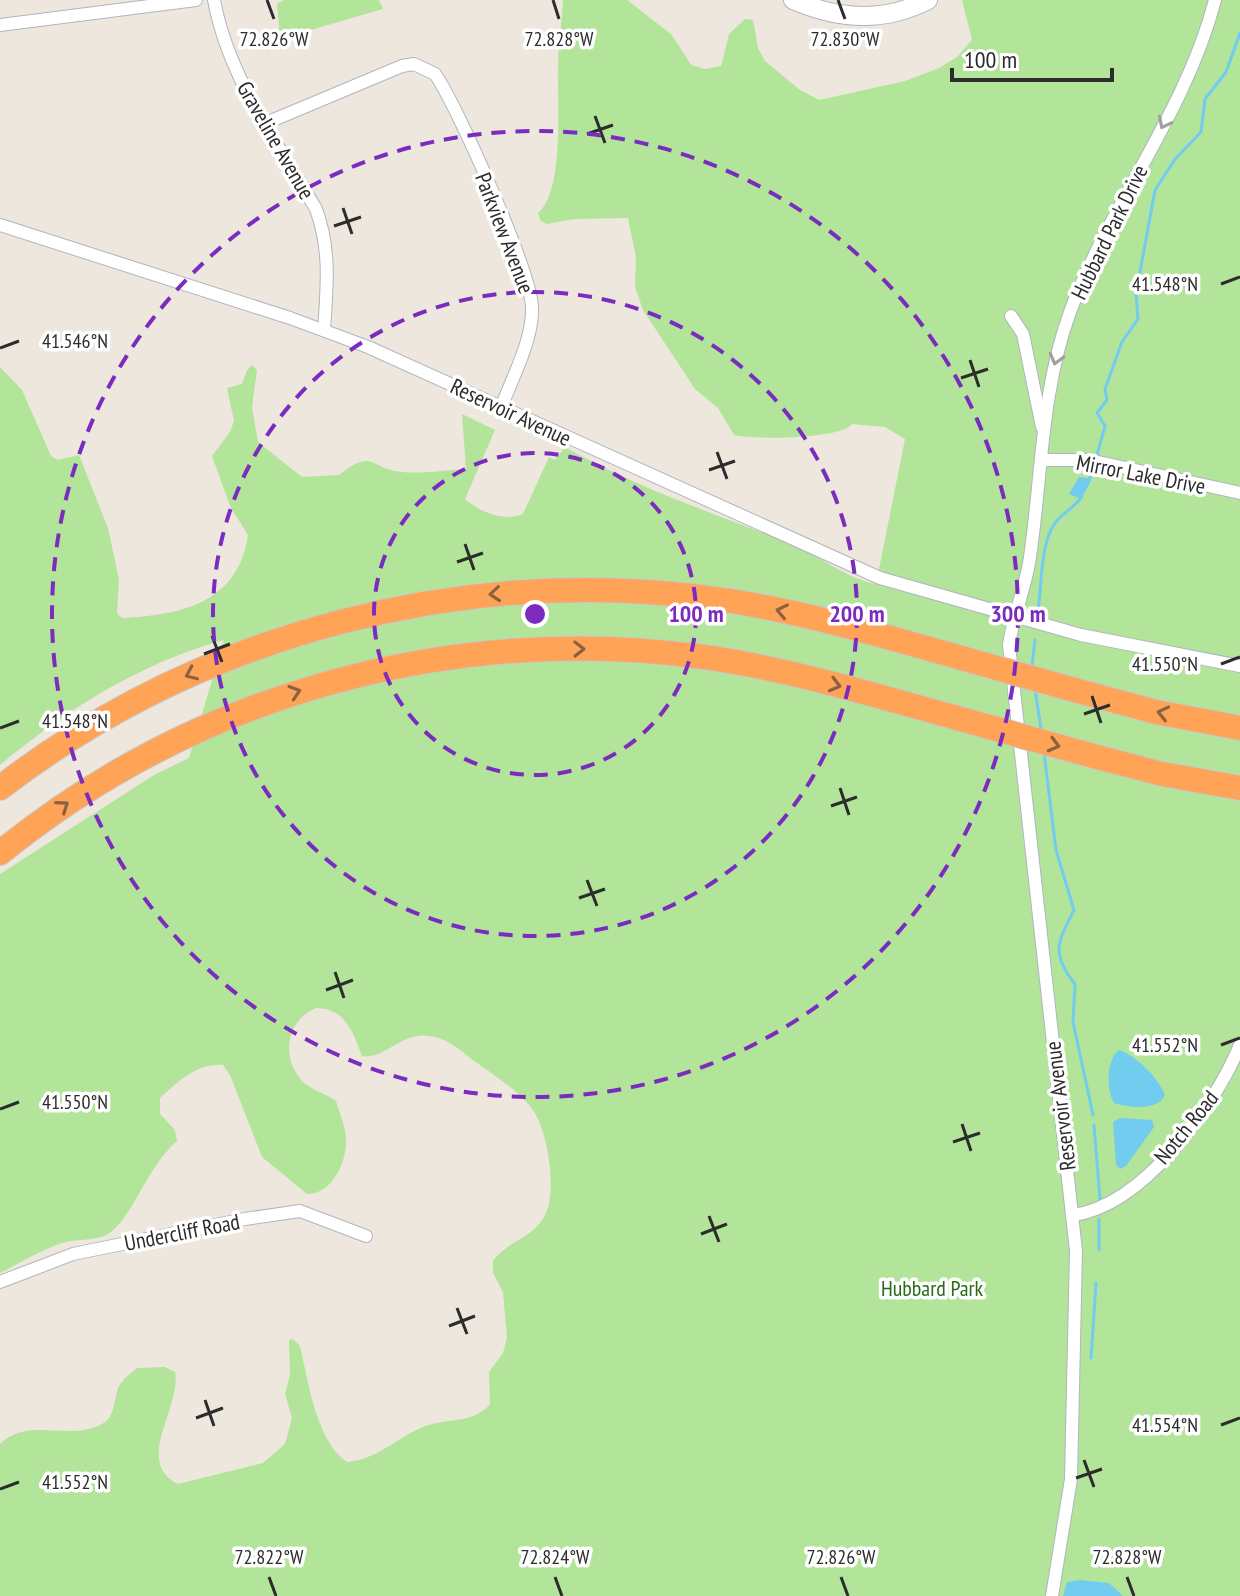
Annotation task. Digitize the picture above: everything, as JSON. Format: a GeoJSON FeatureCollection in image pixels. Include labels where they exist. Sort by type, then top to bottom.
{"type":"FeatureCollection","features":[{"type":"Feature","properties":{"kind":"highway"},"geometry":{"type":"LineString","coordinates":[[0,788],[102,720],[226,659],[340,621],[464,597],[579,590],[702,597],[790,612],[1156,712],[1240,728]]}},
{"type":"Feature","properties":{"kind":"highway"},"geometry":{"type":"LineString","coordinates":[[0,853],[93,786],[200,729],[314,686],[429,660],[559,649],[680,654],[794,674],[1171,776],[1240,788]]}},
{"type":"Feature","properties":{"kind":"main road"},"geometry":{"type":"LineString","coordinates":[[793,0],[831,13],[853,16],[894,13],[928,0]]}},
{"type":"Feature","properties":{"kind":"street"},"geometry":{"type":"LineString","coordinates":[[0,25],[196,0]]}},
{"type":"Feature","properties":{"kind":"street","name":"Graveline Avenue"},"geometry":{"type":"LineString","coordinates":[[214,0],[225,48],[316,209],[323,228],[328,266],[324,330]]}},
{"type":"Feature","properties":{"kind":"street","name":"Hubbard Park Drive"},"geometry":{"type":"LineString","coordinates":[[1015,617],[1030,559],[1052,371],[1070,313],[1190,73],[1215,0]]}},
{"type":"Feature","properties":{"kind":"street","name":"Parkview Avenue"},"geometry":{"type":"LineString","coordinates":[[266,123],[402,66],[425,67],[443,85],[532,295],[529,329],[501,408]]}},
{"type":"Feature","properties":{"kind":"street","name":"Reservoir Avenue"},"geometry":{"type":"LineString","coordinates":[[0,225],[324,330],[401,361],[880,578],[1095,638],[1240,666]]}},
{"type":"Feature","properties":{"kind":"street"},"geometry":{"type":"LineString","coordinates":[[1011,316],[1023,334],[1035,404],[1044,433]]}},
{"type":"Feature","properties":{"kind":"street","name":"Mirror Lake Drive"},"geometry":{"type":"LineString","coordinates":[[1042,460],[1089,460],[1240,493]]}},
{"type":"Feature","properties":{"kind":"street","name":"Reservoir Avenue"},"geometry":{"type":"LineString","coordinates":[[1015,617],[1008,657],[1076,1251],[1072,1326],[1073,1443],[1067,1510],[1052,1596]]}},
{"type":"Feature","properties":{"kind":"street","name":"Notch Road"},"geometry":{"type":"LineString","coordinates":[[1073,1215],[1105,1205],[1162,1162],[1211,1099],[1240,1045]]}},
{"type":"Feature","properties":{"kind":"street","name":"Undercliff Road"},"geometry":{"type":"LineString","coordinates":[[0,1282],[73,1254],[300,1211],[366,1236]]}},
{"type":"Feature","properties":{"kind":"green space"},"geometry":{"type":"Polygon","coordinates":[[[284,0],[379,0],[383,9],[280,39],[277,4],[284,0]]]}},
{"type":"Feature","properties":{"kind":"green space","name":"Hubbard Park"},"geometry":{"type":"Polygon","coordinates":[[[563,0],[627,0],[672,35],[691,65],[705,69],[721,66],[729,34],[745,19],[753,20],[758,48],[765,61],[800,90],[819,100],[905,81],[939,68],[957,57],[972,40],[962,0],[1240,0],[1240,1596],[0,1596],[0,1444],[24,1432],[76,1431],[102,1424],[112,1412],[119,1386],[137,1368],[165,1367],[175,1372],[172,1401],[159,1448],[165,1474],[178,1484],[263,1463],[285,1444],[292,1418],[285,1394],[290,1375],[289,1340],[293,1339],[300,1346],[321,1425],[336,1452],[347,1462],[370,1456],[421,1428],[471,1417],[484,1410],[490,1404],[489,1372],[503,1353],[507,1338],[503,1292],[493,1273],[493,1261],[541,1221],[549,1202],[551,1174],[542,1128],[530,1106],[453,1045],[442,1039],[420,1036],[402,1041],[378,1054],[362,1056],[351,1030],[341,1017],[326,1009],[316,1008],[306,1014],[292,1031],[289,1052],[291,1063],[303,1082],[336,1101],[343,1122],[345,1152],[340,1169],[330,1184],[316,1193],[307,1194],[262,1157],[230,1075],[223,1065],[205,1067],[188,1075],[160,1098],[160,1114],[175,1130],[177,1141],[157,1164],[119,1224],[106,1235],[62,1243],[0,1273],[0,874],[154,775],[189,758],[224,640],[163,662],[105,690],[0,765],[0,367],[22,390],[51,456],[58,460],[79,455],[108,528],[119,580],[117,613],[122,618],[186,608],[204,601],[233,576],[248,535],[231,508],[212,456],[230,432],[234,421],[227,388],[242,384],[252,365],[257,370],[252,407],[258,442],[302,477],[339,475],[366,461],[402,472],[466,469],[462,414],[495,430],[465,499],[485,512],[508,517],[523,514],[549,457],[555,460],[565,447],[646,487],[787,542],[852,576],[876,584],[905,439],[885,427],[852,424],[832,433],[816,435],[777,438],[734,435],[718,408],[695,389],[643,310],[635,287],[636,257],[628,218],[575,219],[546,224],[540,220],[538,213],[547,202],[556,166],[558,60],[563,0]]]}},
{"type":"Feature","properties":{"kind":"water"},"geometry":{"type":"Polygon","coordinates":[[[1079,477],[1092,479],[1081,499],[1069,494],[1079,477]]]}},
{"type":"Feature","properties":{"kind":"water"},"geometry":{"type":"Polygon","coordinates":[[[1119,1050],[1140,1062],[1162,1088],[1165,1095],[1156,1104],[1142,1107],[1114,1103],[1109,1075],[1112,1061],[1119,1050]]]}},
{"type":"Feature","properties":{"kind":"water"},"geometry":{"type":"Polygon","coordinates":[[[1120,1118],[1152,1120],[1154,1127],[1126,1166],[1120,1169],[1116,1165],[1113,1122],[1120,1118]]]}},
{"type":"Feature","properties":{"kind":"water"},"geometry":{"type":"Polygon","coordinates":[[[1067,1582],[1109,1583],[1123,1596],[1063,1596],[1067,1582]]]}},
{"type":"Feature","properties":{"kind":"waterway"},"geometry":{"type":"LineString","coordinates":[[1096,459],[1105,426],[1097,413],[1107,400],[1105,389],[1122,342],[1138,319],[1136,294],[1155,190],[1176,158],[1201,132],[1205,99],[1226,72],[1240,33]]}},
{"type":"Feature","properties":{"kind":"waterway"},"geometry":{"type":"LineString","coordinates":[[1088,482],[1094,466]]}},
{"type":"Feature","properties":{"kind":"waterway"},"geometry":{"type":"LineString","coordinates":[[1038,610],[1044,553],[1050,532],[1058,519],[1082,496]]}},
{"type":"Feature","properties":{"kind":"waterway"},"geometry":{"type":"LineString","coordinates":[[1032,666],[1035,640]]}},
{"type":"Feature","properties":{"kind":"waterway"},"geometry":{"type":"LineString","coordinates":[[1035,689],[1041,729]]}},
{"type":"Feature","properties":{"kind":"waterway"},"geometry":{"type":"LineString","coordinates":[[1044,753],[1056,850],[1074,910],[1061,940],[1060,956],[1075,984],[1073,1022],[1093,1115]]}},
{"type":"Feature","properties":{"kind":"waterway"},"geometry":{"type":"LineString","coordinates":[[1094,1125],[1100,1199]]}},
{"type":"Feature","properties":{"kind":"waterway"},"geometry":{"type":"LineString","coordinates":[[1099,1219],[1099,1250]]}},
{"type":"Feature","properties":{"kind":"waterway"},"geometry":{"type":"LineString","coordinates":[[1091,1358],[1096,1283]]}}]}
